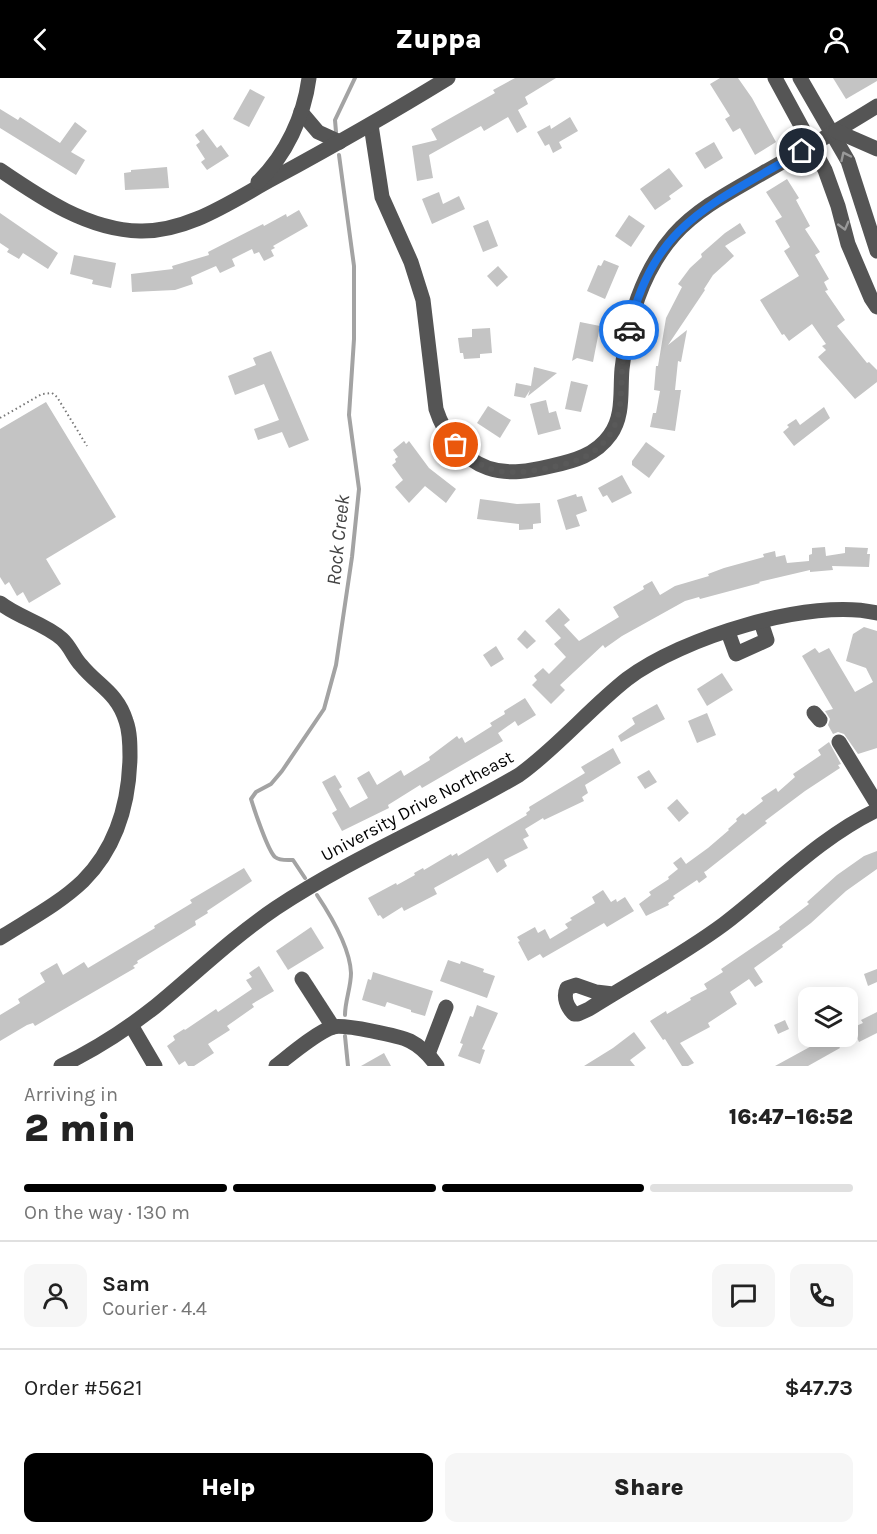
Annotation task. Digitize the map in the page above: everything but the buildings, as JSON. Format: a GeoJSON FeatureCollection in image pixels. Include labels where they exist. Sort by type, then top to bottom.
{"type":"FeatureCollection","features":[{"type":"Feature","properties":{"kind":"street"},"geometry":{"type":"LineString","coordinates":[[248,192],[276,161],[301,112],[309,78]]}},
{"type":"Feature","properties":{"kind":"street"},"geometry":{"type":"LineString","coordinates":[[0,170],[48,201],[86,220],[104,226],[140,231],[178,226],[214,211],[371,126],[448,78]]}},
{"type":"Feature","properties":{"kind":"street"},"geometry":{"type":"LineString","coordinates":[[776,78],[813,145],[834,196],[848,243],[877,307]]}},
{"type":"Feature","properties":{"kind":"street"},"geometry":{"type":"LineString","coordinates":[[800,78],[835,132],[848,161],[877,251]]}},
{"type":"Feature","properties":{"kind":"street"},"geometry":{"type":"LineString","coordinates":[[371,126],[382,197],[411,262],[423,300],[439,419],[456,445],[471,459],[496,470],[510,472],[533,470],[580,459],[603,443],[610,435],[618,417],[624,350],[637,301],[651,269],[675,233],[708,206],[877,106]]}},
{"type":"Feature","properties":{"kind":"street"},"geometry":{"type":"LineString","coordinates":[[301,112],[318,132],[340,142]]}},
{"type":"Feature","properties":{"kind":"street"},"geometry":{"type":"LineString","coordinates":[[835,132],[877,149]]}},
{"type":"Feature","properties":{"kind":"street"},"geometry":{"type":"LineString","coordinates":[[834,196],[857,190]]}},
{"type":"Feature","properties":{"kind":"street"},"geometry":{"type":"LineString","coordinates":[[0,603],[11,612],[39,623],[63,640],[81,666],[113,695],[126,721],[130,759],[128,788],[121,821],[100,861],[91,873],[67,895],[0,938]]}},
{"type":"Feature","properties":{"kind":"street","name":"University Drive Northeast"},"geometry":{"type":"LineString","coordinates":[[60,1066],[131,1024],[161,1002],[237,936],[276,908],[327,878],[519,775],[545,756],[628,678],[673,652],[728,632],[807,611],[857,609],[877,614]]}},
{"type":"Feature","properties":{"kind":"street"},"geometry":{"type":"LineString","coordinates":[[728,632],[736,654],[767,640],[761,622]]}},
{"type":"Feature","properties":{"kind":"street"},"geometry":{"type":"LineString","coordinates":[[838,742],[875,794]]}},
{"type":"Feature","properties":{"kind":"street"},"geometry":{"type":"LineString","coordinates":[[613,994],[690,948],[758,898],[820,844],[877,810]]}},
{"type":"Feature","properties":{"kind":"street"},"geometry":{"type":"LineString","coordinates":[[302,979],[333,1027]]}},
{"type":"Feature","properties":{"kind":"street"},"geometry":{"type":"LineString","coordinates":[[276,1066],[323,1032],[333,1027],[345,1026],[409,1041],[433,1060],[447,1007]]}},
{"type":"Feature","properties":{"kind":"street"},"geometry":{"type":"LineString","coordinates":[[131,1024],[155,1066]]}},
{"type":"Feature","properties":{"kind":"path"},"geometry":{"type":"LineString","coordinates":[[0,418],[42,394],[52,393],[57,397],[87,446]]}},
{"type":"Feature","properties":{"kind":"waterway","name":"Rock Creek"},"geometry":{"type":"LineString","coordinates":[[336,132],[335,120],[355,78]]}},
{"type":"Feature","properties":{"kind":"waterway","name":"Rock Creek"},"geometry":{"type":"LineString","coordinates":[[305,878],[293,860],[279,859],[272,853],[251,799],[256,792],[271,784],[282,771],[324,709],[336,665],[352,557],[359,489],[349,415],[354,339],[354,266],[339,155]]}},
{"type":"Feature","properties":{"kind":"waterway","name":"Rock Creek"},"geometry":{"type":"LineString","coordinates":[[317,895],[339,932],[350,963],[351,978],[345,1015]]}},
{"type":"Feature","properties":{"kind":"waterway","name":"Rock Creek"},"geometry":{"type":"LineString","coordinates":[[345,1036],[348,1066]]}},
{"type":"Feature","properties":{"kind":"way so far"},"geometry":{"type":"LineString","coordinates":[[456,445],[471,459],[483,466],[510,472],[571,462],[588,455],[610,435],[618,417],[624,350],[629,330]]}},
{"type":"Feature","properties":{"kind":"route"},"geometry":{"type":"LineString","coordinates":[[629,330],[644,283],[658,256],[675,233],[708,206],[802,151]]}}]}
